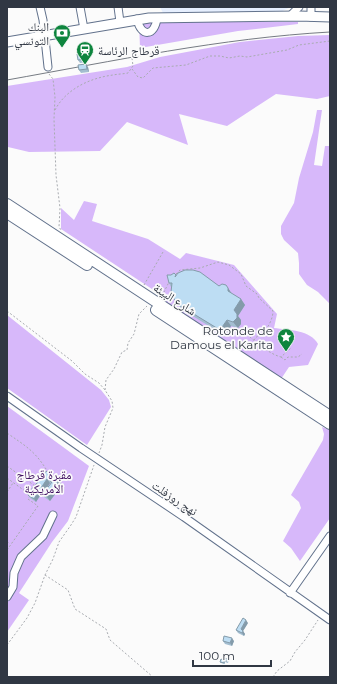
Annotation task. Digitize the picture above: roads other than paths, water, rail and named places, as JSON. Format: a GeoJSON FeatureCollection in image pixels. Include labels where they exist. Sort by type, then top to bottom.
{"type":"FeatureCollection","features":[{"type":"Feature","properties":{"kind":"highway","name":"شارع البيئة"},"geometry":{"type":"LineString","coordinates":[[7,204],[144,290],[330,416]]}},
{"type":"Feature","properties":{"kind":"highway","name":"شارع البيئة"},"geometry":{"type":"LineString","coordinates":[[7,213],[330,424]]}},
{"type":"Feature","properties":{"kind":"main road"},"geometry":{"type":"LineString","coordinates":[[7,42],[137,19],[290,16],[311,12],[330,17]]}},
{"type":"Feature","properties":{"kind":"street"},"geometry":{"type":"LineString","coordinates":[[40,7],[48,67]]}},
{"type":"Feature","properties":{"kind":"street"},"geometry":{"type":"LineString","coordinates":[[80,7],[84,29]]}},
{"type":"Feature","properties":{"kind":"street"},"geometry":{"type":"LineString","coordinates":[[118,7],[120,22]]}},
{"type":"Feature","properties":{"kind":"street"},"geometry":{"type":"LineString","coordinates":[[290,16],[299,7]]}},
{"type":"Feature","properties":{"kind":"street"},"geometry":{"type":"LineString","coordinates":[[137,19],[140,27],[144,32],[148,33],[152,32],[154,29],[157,18]]}},
{"type":"Feature","properties":{"kind":"street","name":"نهج روزفلت"},"geometry":{"type":"LineString","coordinates":[[7,396],[97,459],[184,517],[330,620]]}},
{"type":"Feature","properties":{"kind":"street"},"geometry":{"type":"LineString","coordinates":[[7,597],[12,587],[14,573],[21,557],[43,536],[53,515]]}},
{"type":"Feature","properties":{"kind":"street"},"geometry":{"type":"LineString","coordinates":[[290,593],[330,536]]}},
{"type":"Feature","properties":{"kind":"tram line"},"geometry":{"type":"LineString","coordinates":[[7,80],[208,45],[249,39],[330,32]]}},
{"type":"Feature","properties":{"kind":"place","name":"البنك التونسي"},"geometry":{"type":"Point","coordinates":[62,48]}},
{"type":"Feature","properties":{"kind":"place","name":"قرطاج الرئاسة"},"geometry":{"type":"Point","coordinates":[85,65]}},
{"type":"Feature","properties":{"kind":"place","name":"Rotonde de Damous el Karita"},"geometry":{"type":"Point","coordinates":[286,352]}},
{"type":"Feature","properties":{"kind":"park label","name":"مقبرة قرطاج الأمريكية"},"geometry":{"type":"Point","coordinates":[44,481]}}]}
